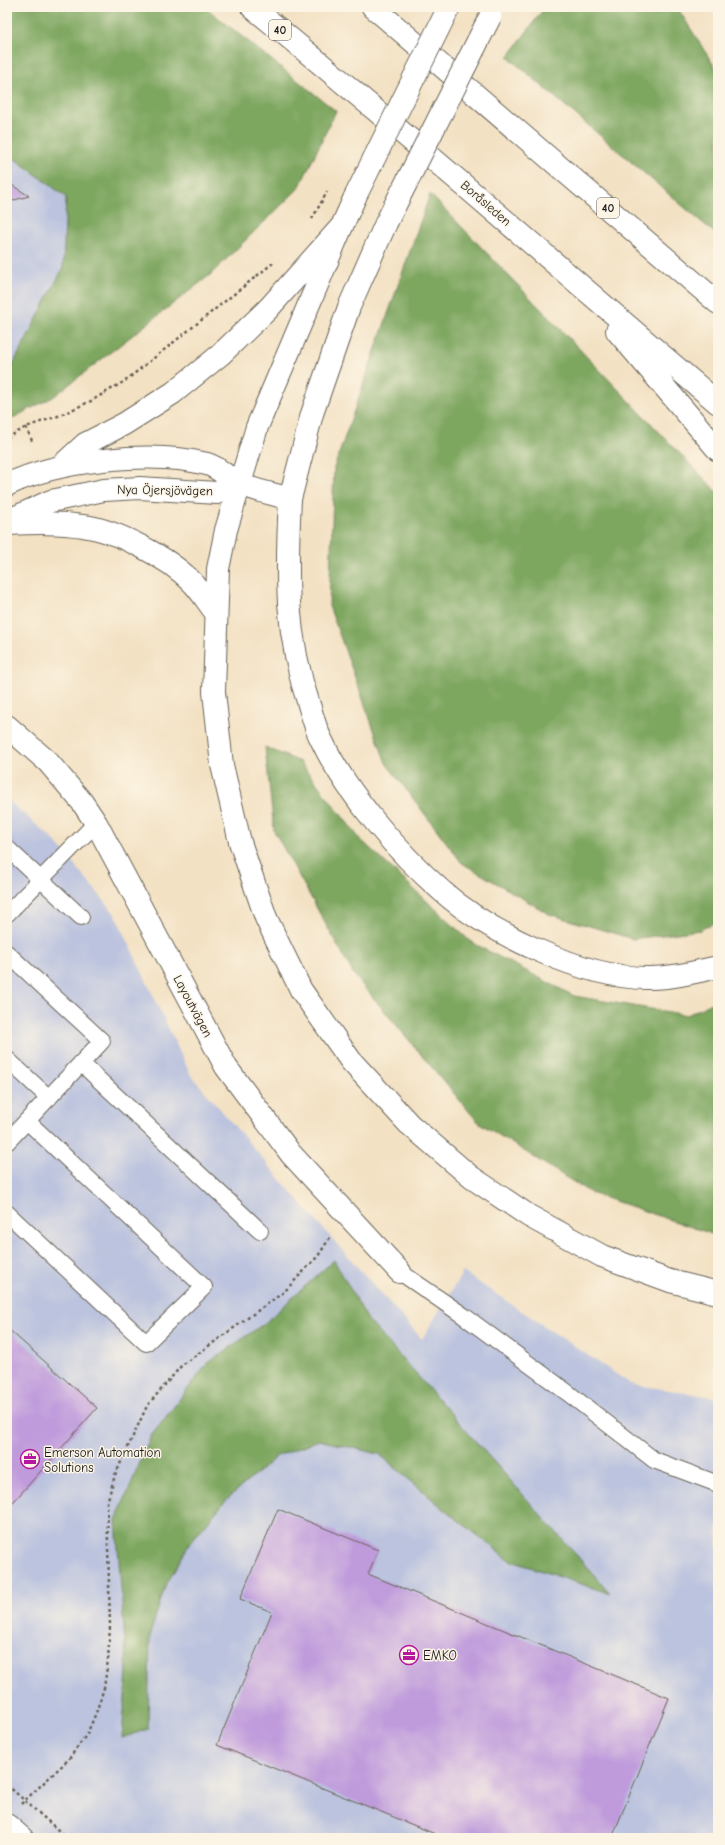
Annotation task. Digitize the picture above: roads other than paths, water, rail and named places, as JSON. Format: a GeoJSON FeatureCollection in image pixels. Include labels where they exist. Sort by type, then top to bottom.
{"type":"FeatureCollection","features":[{"type":"Feature","properties":{"kind":"main road","name":"Boråsleden"},"geometry":{"type":"LineString","coordinates":[[252,7],[458,178],[576,283],[718,403]]}},
{"type":"Feature","properties":{"kind":"main road","name":"40"},"geometry":{"type":"LineString","coordinates":[[373,7],[718,303]]}},
{"type":"Feature","properties":{"kind":"main road"},"geometry":{"type":"LineString","coordinates":[[449,7],[342,226],[257,427],[238,483],[218,569],[214,692],[222,765],[240,842],[266,918],[302,990],[351,1060],[409,1124],[471,1177],[529,1216],[602,1256],[670,1282],[718,1292]]}},
{"type":"Feature","properties":{"kind":"main road"},"geometry":{"type":"LineString","coordinates":[[493,12],[386,223],[349,307],[312,414],[290,499],[286,568],[289,618],[300,679],[321,739],[343,778],[371,817],[443,893],[483,921],[526,944],[569,963],[608,974],[648,978],[693,973],[718,967]]}},
{"type":"Feature","properties":{"kind":"main road","name":"Nya Öjersjövägen"},"geometry":{"type":"LineString","coordinates":[[61,466],[85,444],[124,424],[173,393],[220,355],[268,309],[342,226]]}},
{"type":"Feature","properties":{"kind":"main road"},"geometry":{"type":"LineString","coordinates":[[576,283],[718,450]]}},
{"type":"Feature","properties":{"kind":"main road","name":"Nya Öjersjövägen"},"geometry":{"type":"LineString","coordinates":[[7,485],[61,466],[114,459],[184,460],[208,464],[238,483]]}},
{"type":"Feature","properties":{"kind":"main road"},"geometry":{"type":"LineString","coordinates":[[238,483],[290,499]]}},
{"type":"Feature","properties":{"kind":"main road","name":"Nya Öjersjövägen"},"geometry":{"type":"LineString","coordinates":[[7,523],[51,501],[104,490],[140,488],[217,492],[238,483]]}},
{"type":"Feature","properties":{"kind":"main road"},"geometry":{"type":"LineString","coordinates":[[7,523],[45,522],[84,526],[121,537],[155,553],[192,582],[216,613]]}},
{"type":"Feature","properties":{"kind":"main road","name":"Layoutvägen"},"geometry":{"type":"LineString","coordinates":[[7,726],[48,762],[82,802],[96,823],[226,1067],[291,1154],[400,1272]]}},
{"type":"Feature","properties":{"kind":"main road"},"geometry":{"type":"LineString","coordinates":[[7,1825],[22,1838]]}},
{"type":"Feature","properties":{"kind":"lane"},"geometry":{"type":"LineString","coordinates":[[7,914],[96,823]]}},
{"type":"Feature","properties":{"kind":"lane"},"geometry":{"type":"LineString","coordinates":[[7,848],[80,917]]}},
{"type":"Feature","properties":{"kind":"lane"},"geometry":{"type":"LineString","coordinates":[[7,953],[102,1041],[7,1142]]}},
{"type":"Feature","properties":{"kind":"lane"},"geometry":{"type":"LineString","coordinates":[[7,1059],[49,1098]]}},
{"type":"Feature","properties":{"kind":"lane"},"geometry":{"type":"LineString","coordinates":[[81,1064],[260,1231]]}},
{"type":"Feature","properties":{"kind":"lane"},"geometry":{"type":"LineString","coordinates":[[7,1213],[146,1343],[204,1287],[27,1121]]}},
{"type":"Feature","properties":{"kind":"lane"},"geometry":{"type":"LineString","coordinates":[[400,1272],[476,1325],[654,1460],[718,1484]]}},
{"type":"Feature","properties":{"kind":"place","name":"Emerson Automation Solutions"},"geometry":{"type":"Point","coordinates":[30,1459]}},
{"type":"Feature","properties":{"kind":"place","name":"EMKO"},"geometry":{"type":"Point","coordinates":[409,1655]}}]}
